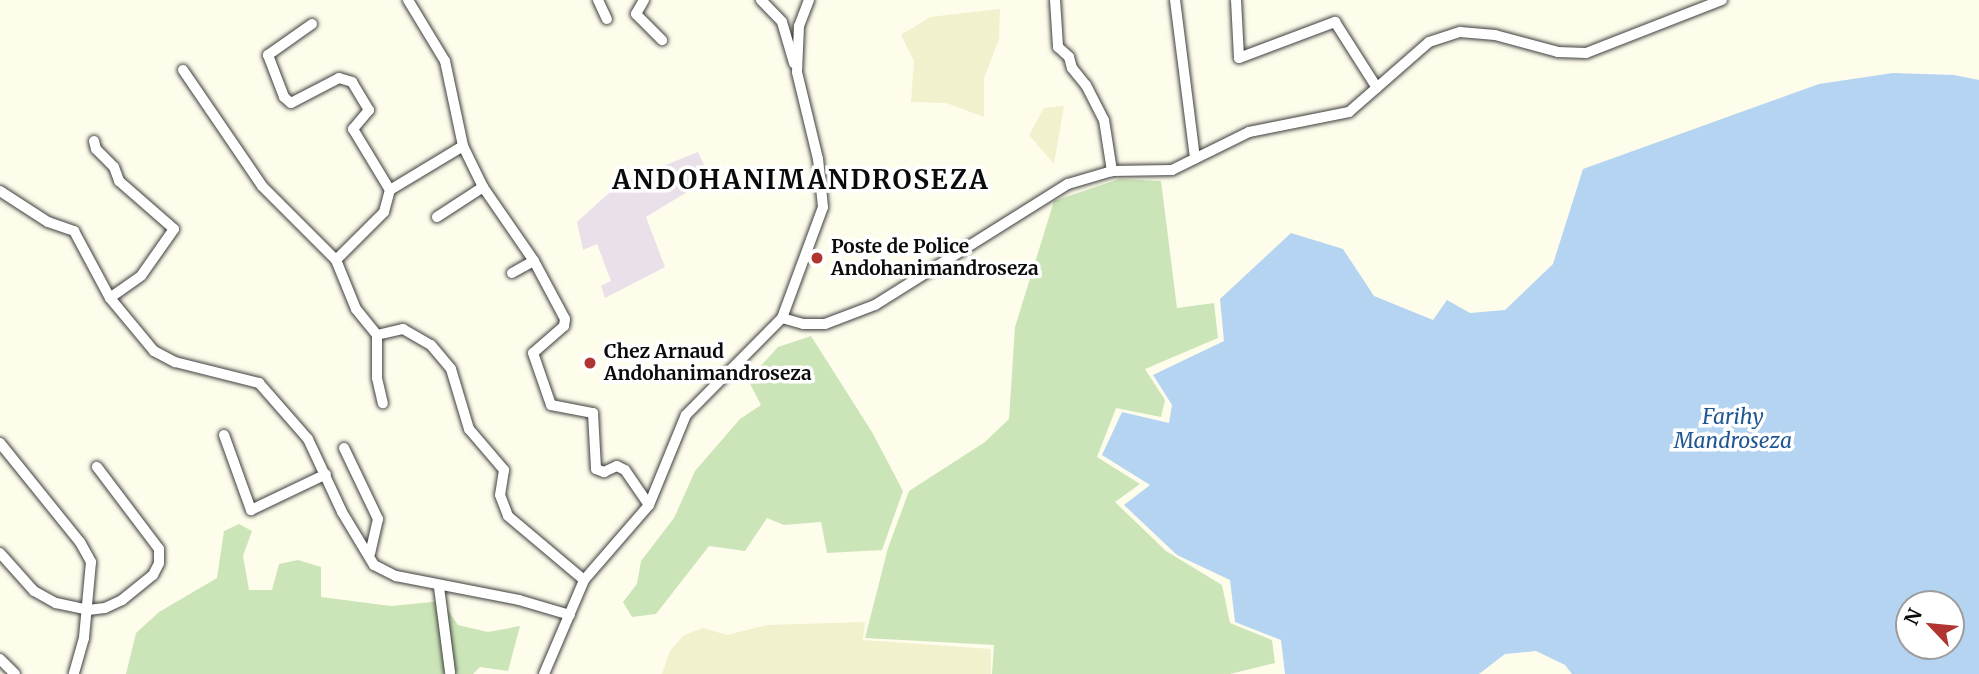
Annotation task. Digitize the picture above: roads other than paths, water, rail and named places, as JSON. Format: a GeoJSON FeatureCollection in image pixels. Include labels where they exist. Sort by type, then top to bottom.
{"type":"FeatureCollection","features":[{"type":"Feature","properties":{"kind":"street"},"geometry":{"type":"LineString","coordinates":[[408,0],[445,61],[463,146],[483,187],[534,261],[565,319],[564,326],[533,353],[551,405],[593,413],[596,469],[604,472],[617,466],[625,470],[649,505]]}},
{"type":"Feature","properties":{"kind":"street"},"geometry":{"type":"LineString","coordinates":[[598,0],[607,19]]}},
{"type":"Feature","properties":{"kind":"street"},"geometry":{"type":"LineString","coordinates":[[644,0],[636,14],[662,40]]}},
{"type":"Feature","properties":{"kind":"street"},"geometry":{"type":"LineString","coordinates":[[544,674],[584,580],[649,505],[686,415],[782,318],[823,207],[818,159],[797,72],[782,22],[761,0]]}},
{"type":"Feature","properties":{"kind":"street"},"geometry":{"type":"LineString","coordinates":[[797,72],[799,26],[809,0]]}},
{"type":"Feature","properties":{"kind":"street"},"geometry":{"type":"LineString","coordinates":[[1055,0],[1058,47],[1069,57],[1072,68],[1086,85],[1104,120],[1112,171]]}},
{"type":"Feature","properties":{"kind":"street"},"geometry":{"type":"LineString","coordinates":[[1175,0],[1195,159]]}},
{"type":"Feature","properties":{"kind":"street"},"geometry":{"type":"LineString","coordinates":[[1237,0],[1239,58],[1335,22],[1377,88]]}},
{"type":"Feature","properties":{"kind":"street"},"geometry":{"type":"LineString","coordinates":[[782,318],[803,324],[825,324],[848,318],[875,305],[1068,184],[1112,171],[1171,170],[1249,132],[1349,112],[1429,42],[1460,32],[1495,35],[1558,52],[1586,53],[1722,0]]}},
{"type":"Feature","properties":{"kind":"street"},"geometry":{"type":"LineString","coordinates":[[312,24],[268,55],[284,97],[291,103],[339,78],[352,82],[369,110],[353,129],[390,190]]}},
{"type":"Feature","properties":{"kind":"street"},"geometry":{"type":"LineString","coordinates":[[183,70],[262,186],[336,260],[356,309],[377,335],[377,377],[383,403]]}},
{"type":"Feature","properties":{"kind":"street"},"geometry":{"type":"LineString","coordinates":[[94,141],[96,149],[114,167],[119,181],[174,229],[141,276],[110,298]]}},
{"type":"Feature","properties":{"kind":"street"},"geometry":{"type":"LineString","coordinates":[[336,260],[384,212],[390,190],[463,146]]}},
{"type":"Feature","properties":{"kind":"street"},"geometry":{"type":"LineString","coordinates":[[437,217],[483,187]]}},
{"type":"Feature","properties":{"kind":"street"},"geometry":{"type":"LineString","coordinates":[[0,191],[48,222],[74,231],[110,298],[154,351],[175,362],[259,383],[308,439],[342,512],[370,553],[374,565],[396,576],[439,587],[519,600],[570,615]]}},
{"type":"Feature","properties":{"kind":"street"},"geometry":{"type":"LineString","coordinates":[[512,274],[534,261]]}},
{"type":"Feature","properties":{"kind":"street"},"geometry":{"type":"LineString","coordinates":[[377,335],[404,329],[431,345],[451,369],[469,429],[504,470],[500,495],[508,516],[584,580]]}},
{"type":"Feature","properties":{"kind":"street"},"geometry":{"type":"LineString","coordinates":[[224,435],[251,510],[326,474]]}},
{"type":"Feature","properties":{"kind":"street"},"geometry":{"type":"LineString","coordinates":[[0,443],[87,552],[91,562],[85,638],[74,674]]}},
{"type":"Feature","properties":{"kind":"street"},"geometry":{"type":"LineString","coordinates":[[344,448],[378,519],[370,553]]}},
{"type":"Feature","properties":{"kind":"street"},"geometry":{"type":"LineString","coordinates":[[0,553],[34,591],[57,603],[88,610],[122,600],[153,575],[160,556],[159,549],[97,467]]}},
{"type":"Feature","properties":{"kind":"street"},"geometry":{"type":"LineString","coordinates":[[439,587],[450,671]]}},
{"type":"Feature","properties":{"kind":"street"},"geometry":{"type":"LineString","coordinates":[[0,659],[15,674]]}},
{"type":"Feature","properties":{"kind":"water","name":"Farihy Mandroseza"},"geometry":{"type":"Polygon","coordinates":[[[1893,73],[1954,75],[1979,80],[1979,674],[1572,674],[1565,665],[1536,651],[1505,654],[1479,674],[1285,674],[1281,640],[1235,622],[1230,580],[1177,555],[1124,505],[1150,485],[1102,455],[1122,412],[1169,423],[1172,405],[1153,375],[1224,341],[1220,299],[1291,233],[1343,249],[1374,296],[1433,320],[1447,300],[1470,313],[1505,310],[1553,264],[1583,169],[1819,84],[1893,73]]]}},
{"type":"Feature","properties":{"kind":"place","name":"Poste de Police Andohanimandroseza"},"geometry":{"type":"Point","coordinates":[817,258]}},
{"type":"Feature","properties":{"kind":"place","name":"Chez Arnaud Andohanimandroseza"},"geometry":{"type":"Point","coordinates":[590,363]}},
{"type":"Feature","properties":{"kind":"district","name":"ANDOHANIMANDROSEZA"},"geometry":{"type":"Point","coordinates":[801,180]}}]}
